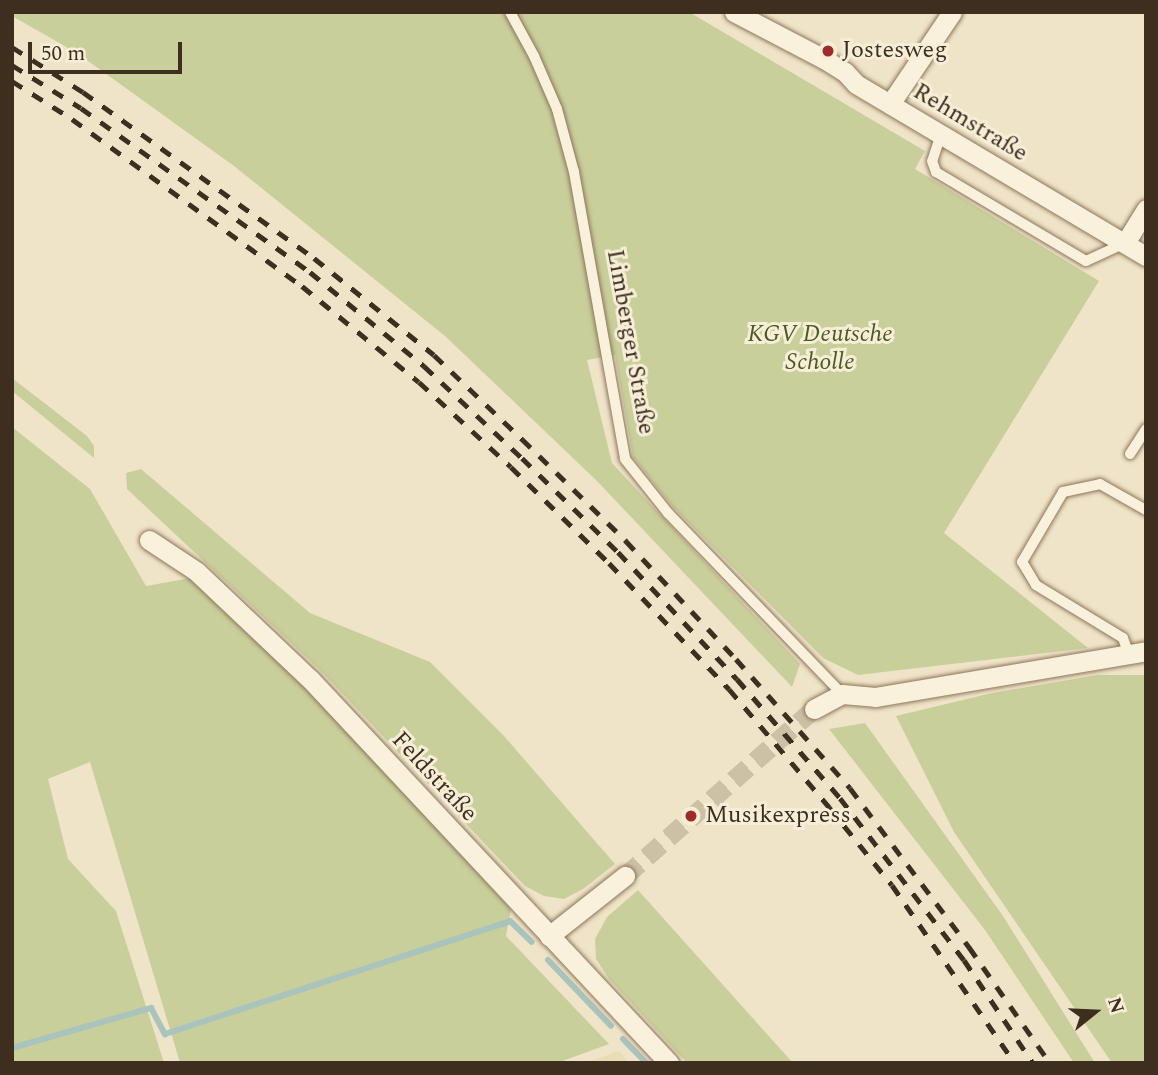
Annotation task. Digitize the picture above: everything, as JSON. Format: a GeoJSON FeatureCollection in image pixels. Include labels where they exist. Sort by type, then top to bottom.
{"type":"FeatureCollection","features":[{"type":"Feature","properties":{"kind":"street","name":"Rehmstraße"},"geometry":{"type":"LineString","coordinates":[[734,12],[824,59],[845,72],[856,84],[1146,256]]}},
{"type":"Feature","properties":{"kind":"street"},"geometry":{"type":"LineString","coordinates":[[890,104],[953,12]]}},
{"type":"Feature","properties":{"kind":"street"},"geometry":{"type":"LineString","coordinates":[[1125,243],[1146,209]]}},
{"type":"Feature","properties":{"kind":"street","name":"Feldstraße"},"geometry":{"type":"LineString","coordinates":[[149,540],[196,571],[310,679],[669,1063]]}},
{"type":"Feature","properties":{"kind":"street"},"geometry":{"type":"LineString","coordinates":[[814,709],[842,694],[875,697],[1137,653]]}},
{"type":"Feature","properties":{"kind":"street"},"geometry":{"type":"LineString","coordinates":[[549,936],[625,876]]}},
{"type":"Feature","properties":{"kind":"lane","name":"Limberger Straße"},"geometry":{"type":"LineString","coordinates":[[510,12],[534,56],[556,109],[574,172],[625,459],[668,513],[842,694]]}},
{"type":"Feature","properties":{"kind":"lane"},"geometry":{"type":"LineString","coordinates":[[941,134],[932,161],[936,172],[1086,261],[1125,243]]}},
{"type":"Feature","properties":{"kind":"lane"},"geometry":{"type":"LineString","coordinates":[[1130,454],[1146,429]]}},
{"type":"Feature","properties":{"kind":"lane"},"geometry":{"type":"LineString","coordinates":[[1137,653],[1123,638],[1036,585],[1022,562],[1063,492],[1100,484],[1146,510]]}},
{"type":"Feature","properties":{"kind":"shaded area"},"geometry":{"type":"Polygon","coordinates":[[[619,1051],[629,1063],[584,1063],[619,1051]]]}},
{"type":"Feature","properties":{"kind":"green space","name":"KGV Deutsche Scholle"},"geometry":{"type":"Polygon","coordinates":[[[12,12],[689,12],[925,151],[915,169],[1099,281],[944,533],[1088,648],[858,675],[823,658],[672,506],[633,457],[615,355],[587,360],[612,463],[800,664],[792,687],[597,481],[445,336],[234,166],[77,53],[12,16],[12,12]]]}},
{"type":"Feature","properties":{"kind":"green space"},"geometry":{"type":"Polygon","coordinates":[[[12,378],[87,436],[94,446],[94,458],[12,391],[12,378]]]}},
{"type":"Feature","properties":{"kind":"green space"},"geometry":{"type":"Polygon","coordinates":[[[12,427],[90,489],[146,586],[191,578],[305,685],[511,909],[506,936],[609,1044],[557,1063],[180,1063],[90,762],[48,779],[68,859],[116,911],[164,1063],[12,1063],[12,427]]]}},
{"type":"Feature","properties":{"kind":"green space"},"geometry":{"type":"Polygon","coordinates":[[[141,469],[310,613],[430,662],[504,736],[615,864],[583,889],[564,899],[544,896],[525,886],[322,672],[127,489],[126,473],[141,469]]]}},
{"type":"Feature","properties":{"kind":"green space"},"geometry":{"type":"Polygon","coordinates":[[[1097,675],[1146,675],[1145,1063],[1112,1063],[954,832],[896,716],[992,693],[1097,675]]]}},
{"type":"Feature","properties":{"kind":"green space"},"geometry":{"type":"Polygon","coordinates":[[[865,723],[1003,916],[1095,1063],[1074,1063],[985,930],[829,729],[865,723]]]}},
{"type":"Feature","properties":{"kind":"green space"},"geometry":{"type":"Polygon","coordinates":[[[638,890],[793,1063],[687,1063],[609,979],[596,959],[595,939],[607,917],[638,890]]]}},
{"type":"Feature","properties":{"kind":"waterway"},"geometry":{"type":"LineString","coordinates":[[12,1048],[151,1008],[165,1034],[510,921],[532,942]]}},
{"type":"Feature","properties":{"kind":"waterway"},"geometry":{"type":"LineString","coordinates":[[548,960],[611,1026]]}},
{"type":"Feature","properties":{"kind":"waterway"},"geometry":{"type":"LineString","coordinates":[[623,1039],[646,1063]]}},
{"type":"Feature","properties":{"kind":"tunnel"},"geometry":{"type":"LineString","coordinates":[[625,876],[814,709]]}},
{"type":"Feature","properties":{"kind":"railway"},"geometry":{"type":"LineString","coordinates":[[12,47],[83,92],[314,258],[434,355],[522,439],[626,541],[736,659],[850,788],[969,947],[1050,1063]]}},
{"type":"Feature","properties":{"kind":"railway"},"geometry":{"type":"LineString","coordinates":[[12,65],[81,108],[310,272],[424,366],[522,458],[618,552],[737,679],[840,798],[964,960],[1033,1063]]}},
{"type":"Feature","properties":{"kind":"railway"},"geometry":{"type":"LineString","coordinates":[[12,81],[72,119],[302,286],[419,382],[511,467],[609,563],[729,689],[829,807],[892,885],[1015,1063]]}},
{"type":"Feature","properties":{"kind":"place","name":"Jostesweg"},"geometry":{"type":"Point","coordinates":[828,51]}},
{"type":"Feature","properties":{"kind":"place","name":"Musikexpress"},"geometry":{"type":"Point","coordinates":[691,816]}}]}
